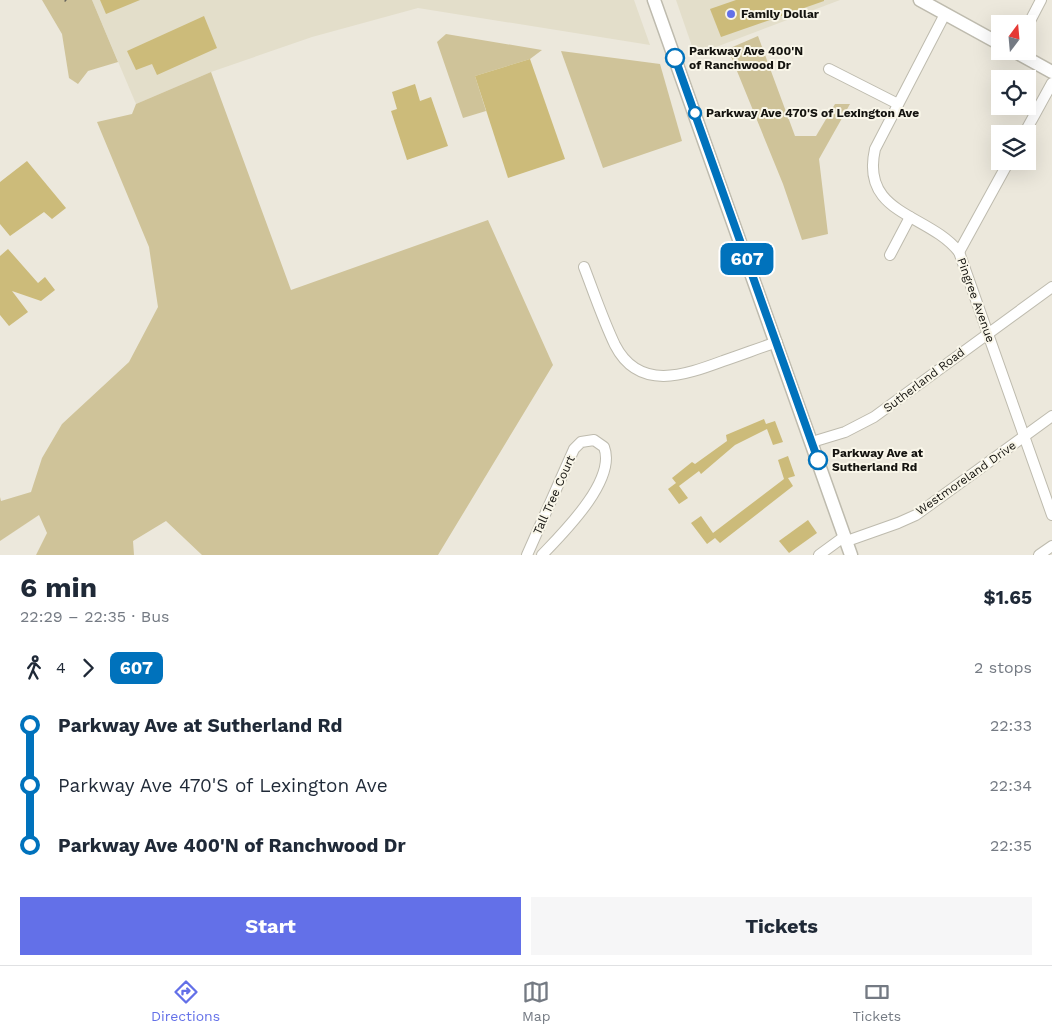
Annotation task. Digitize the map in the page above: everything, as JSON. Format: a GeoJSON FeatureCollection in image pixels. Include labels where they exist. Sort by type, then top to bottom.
{"type":"FeatureCollection","features":[{"type":"Feature","properties":{"kind":"main road"},"geometry":{"type":"LineString","coordinates":[[654,0],[852,555]]}},
{"type":"Feature","properties":{"kind":"main road"},"geometry":{"type":"LineString","coordinates":[[920,0],[991,39]]}},
{"type":"Feature","properties":{"kind":"main road"},"geometry":{"type":"LineString","coordinates":[[1030,60],[1052,72]]}},
{"type":"Feature","properties":{"kind":"street"},"geometry":{"type":"LineString","coordinates":[[1033,15],[1041,0]]}},
{"type":"Feature","properties":{"kind":"street","name":"Pingree Avenue"},"geometry":{"type":"LineString","coordinates":[[945,14],[875,149],[873,172],[875,182],[885,200],[942,235],[958,252],[1052,515]]}},
{"type":"Feature","properties":{"kind":"street"},"geometry":{"type":"LineString","coordinates":[[829,69],[898,104]]}},
{"type":"Feature","properties":{"kind":"street"},"geometry":{"type":"LineString","coordinates":[[1029,125],[1052,83]]}},
{"type":"Feature","properties":{"kind":"street"},"geometry":{"type":"LineString","coordinates":[[958,252],[1004,170]]}},
{"type":"Feature","properties":{"kind":"street"},"geometry":{"type":"LineString","coordinates":[[890,255],[910,217]]}},
{"type":"Feature","properties":{"kind":"street"},"geometry":{"type":"LineString","coordinates":[[584,267],[616,345],[630,363],[651,375],[669,377],[685,375],[777,342]]}},
{"type":"Feature","properties":{"kind":"street","name":"Sutherland Road"},"geometry":{"type":"LineString","coordinates":[[812,442],[845,432],[874,417],[1052,287]]}},
{"type":"Feature","properties":{"kind":"street","name":"Westmoreland Drive"},"geometry":{"type":"LineString","coordinates":[[818,555],[846,538],[898,523],[916,514],[1052,416]]}},
{"type":"Feature","properties":{"kind":"street","name":"Tall Tree Court"},"geometry":{"type":"LineString","coordinates":[[527,555],[574,449],[581,442],[594,440],[604,447],[606,459],[594,494],[571,525],[542,555]]}},
{"type":"Feature","properties":{"kind":"street"},"geometry":{"type":"LineString","coordinates":[[1039,555],[1052,546]]}},
{"type":"Feature","properties":{"kind":"shaded area"},"geometry":{"type":"Polygon","coordinates":[[[42,0],[92,0],[118,62],[88,71],[78,84],[69,78],[62,34],[42,0]]]}},
{"type":"Feature","properties":{"kind":"shaded area"},"geometry":{"type":"Polygon","coordinates":[[[92,0],[634,0],[650,45],[418,8],[312,37],[211,72],[136,104],[92,0]]]}},
{"type":"Feature","properties":{"kind":"shaded area"},"geometry":{"type":"Polygon","coordinates":[[[676,0],[840,0],[695,55],[676,0]]]}},
{"type":"Feature","properties":{"kind":"shaded area"},"geometry":{"type":"Polygon","coordinates":[[[446,34],[542,50],[530,59],[475,76],[486,111],[463,118],[437,42],[446,34]]]}},
{"type":"Feature","properties":{"kind":"shaded area"},"geometry":{"type":"Polygon","coordinates":[[[758,36],[795,136],[816,136],[835,104],[850,104],[819,159],[828,234],[802,240],[783,184],[728,49],[758,36]]]}},
{"type":"Feature","properties":{"kind":"shaded area"},"geometry":{"type":"Polygon","coordinates":[[[561,51],[660,64],[682,141],[603,168],[561,51]]]}},
{"type":"Feature","properties":{"kind":"shaded area"},"geometry":{"type":"Polygon","coordinates":[[[211,72],[291,290],[488,220],[553,365],[438,555],[202,555],[166,521],[133,541],[134,555],[36,555],[47,533],[39,515],[0,541],[0,497],[1,501],[31,492],[42,458],[62,424],[129,362],[158,307],[149,247],[97,122],[132,114],[136,104],[211,72]]]}},
{"type":"Feature","properties":{"kind":"building"},"geometry":{"type":"Polygon","coordinates":[[[100,0],[140,0],[106,14],[100,0]]]}},
{"type":"Feature","properties":{"kind":"building"},"geometry":{"type":"Polygon","coordinates":[[[736,0],[824,1],[721,37],[710,9],[736,0]]]}},
{"type":"Feature","properties":{"kind":"building"},"geometry":{"type":"Polygon","coordinates":[[[204,16],[217,48],[157,75],[152,64],[136,70],[127,51],[204,16]]]}},
{"type":"Feature","properties":{"kind":"building"},"geometry":{"type":"Polygon","coordinates":[[[530,59],[565,159],[508,178],[475,76],[530,59]]]}},
{"type":"Feature","properties":{"kind":"building"},"geometry":{"type":"Polygon","coordinates":[[[415,84],[420,101],[431,97],[448,146],[407,160],[391,111],[397,109],[392,92],[415,84]]]}},
{"type":"Feature","properties":{"kind":"building"},"geometry":{"type":"Polygon","coordinates":[[[27,161],[66,208],[52,219],[44,212],[10,236],[0,224],[0,182],[27,161]]]}},
{"type":"Feature","properties":{"kind":"building"},"geometry":{"type":"Polygon","coordinates":[[[8,249],[38,283],[45,277],[55,290],[41,301],[12,291],[28,312],[9,326],[0,315],[0,256],[8,249]]]}},
{"type":"Feature","properties":{"kind":"building"},"geometry":{"type":"Polygon","coordinates":[[[764,419],[766,424],[775,421],[783,442],[773,445],[767,429],[735,445],[701,474],[699,471],[679,486],[688,498],[679,504],[668,489],[676,483],[672,478],[692,462],[695,464],[727,441],[726,435],[764,419]]]}},
{"type":"Feature","properties":{"kind":"building"},"geometry":{"type":"Polygon","coordinates":[[[788,456],[795,476],[788,478],[793,486],[720,543],[715,538],[707,544],[691,523],[701,516],[713,533],[784,479],[778,460],[788,456]]]}},
{"type":"Feature","properties":{"kind":"building"},"geometry":{"type":"Polygon","coordinates":[[[808,520],[817,533],[789,553],[779,541],[808,520]]]}},
{"type":"Feature","properties":{"kind":"bus line","name":"607"},"geometry":{"type":"LineString","coordinates":[[675,58],[818,460]]}},
{"type":"Feature","properties":{"kind":"place","name":"Family Dollar"},"geometry":{"type":"Point","coordinates":[731,14]}},
{"type":"Feature","properties":{"kind":"place","name":"Parkway Ave 400'N of Ranchwood Dr"},"geometry":{"type":"Point","coordinates":[675,58]}},
{"type":"Feature","properties":{"kind":"place","name":"Parkway Ave 470'S of Lexington Ave"},"geometry":{"type":"Point","coordinates":[695,113]}},
{"type":"Feature","properties":{"kind":"place","name":"Parkway Ave at Sutherland Rd"},"geometry":{"type":"Point","coordinates":[818,460]}}]}
